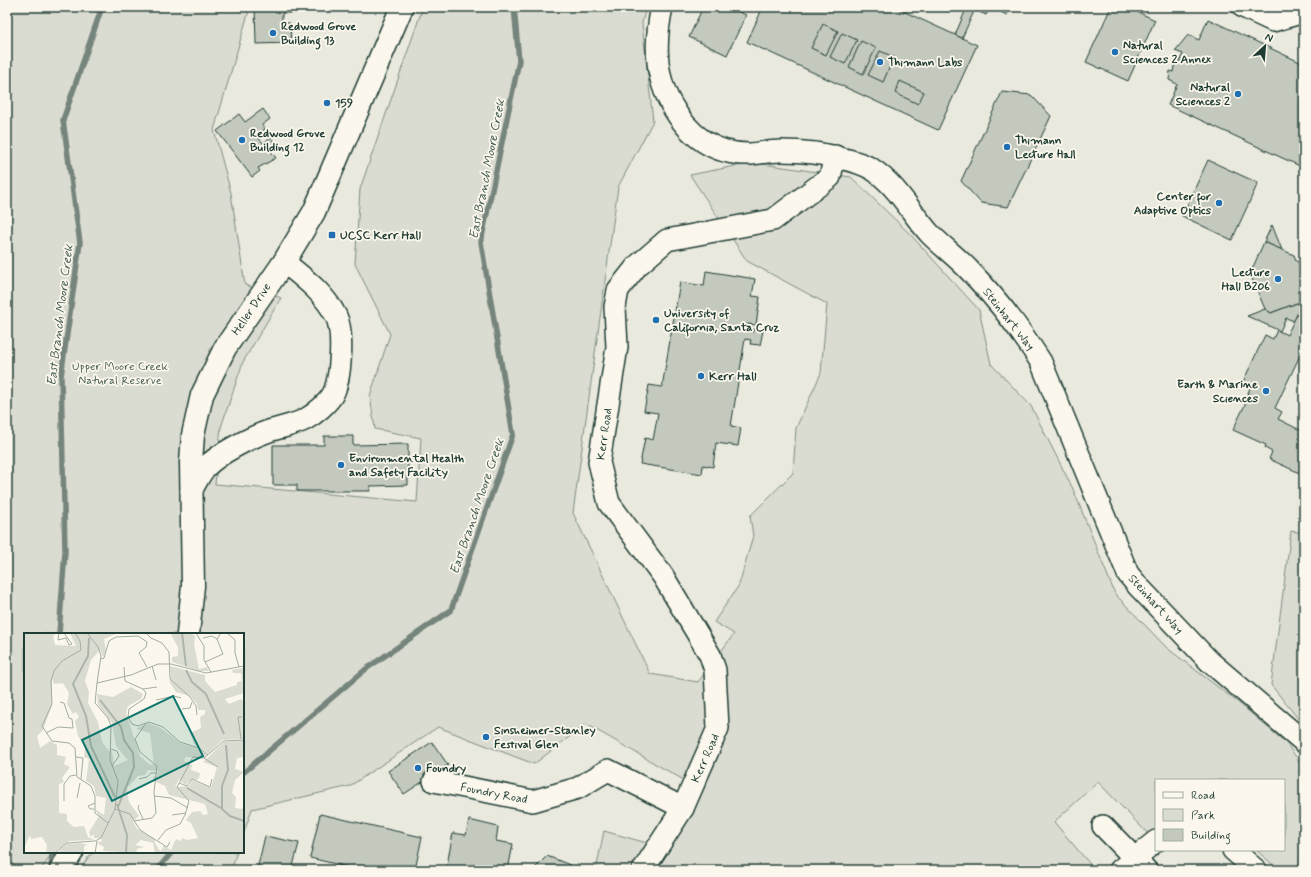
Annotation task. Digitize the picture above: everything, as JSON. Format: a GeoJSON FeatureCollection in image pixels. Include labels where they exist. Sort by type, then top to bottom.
{"type":"FeatureCollection","features":[{"type":"Feature","properties":{"kind":"main road","name":"Heller Drive"},"geometry":{"type":"LineString","coordinates":[[188,633],[193,586],[193,435],[202,395],[225,348],[284,262],[308,223],[402,7]]}},
{"type":"Feature","properties":{"kind":"main road"},"geometry":{"type":"LineString","coordinates":[[61,870],[71,853]]}},
{"type":"Feature","properties":{"kind":"street","name":"Steinhart Way"},"geometry":{"type":"LineString","coordinates":[[662,7],[657,43],[658,70],[665,94],[675,112],[693,135],[704,142],[726,151],[749,154],[780,151],[807,152],[835,156],[857,162],[871,169],[887,182],[930,234],[970,271],[1021,331],[1046,373],[1074,446],[1128,574],[1143,592],[1209,661],[1304,742]]}},
{"type":"Feature","properties":{"kind":"street"},"geometry":{"type":"LineString","coordinates":[[1243,7],[1273,21],[1304,12]]}},
{"type":"Feature","properties":{"kind":"street","name":"Kerr Road"},"geometry":{"type":"LineString","coordinates":[[643,870],[683,808],[718,728],[715,670],[710,655],[663,576],[609,502],[598,462],[617,347],[615,307],[618,290],[637,266],[667,240],[773,220],[830,176],[835,156]]}},
{"type":"Feature","properties":{"kind":"street"},"geometry":{"type":"LineString","coordinates":[[192,491],[206,467],[234,447],[266,432],[306,419],[320,409],[333,395],[339,374],[341,347],[337,318],[323,296],[308,281],[284,262]]}},
{"type":"Feature","properties":{"kind":"street","name":"Foundry Road"},"geometry":{"type":"LineString","coordinates":[[434,781],[533,801],[578,788],[608,770],[683,808]]}},
{"type":"Feature","properties":{"kind":"street"},"geometry":{"type":"LineString","coordinates":[[1103,826],[1134,866],[1155,842]]}},
{"type":"Feature","properties":{"kind":"street"},"geometry":{"type":"LineString","coordinates":[[1234,851],[1256,870]]}},
{"type":"Feature","properties":{"kind":"shaded area","name":"University of California, Santa Cruz"},"geometry":{"type":"Polygon","coordinates":[[[7,7],[1304,7],[1304,870],[7,870],[7,7]]]}},
{"type":"Feature","properties":{"kind":"green space","name":"Upper Moore Creek Natural Reserve"},"geometry":{"type":"Polygon","coordinates":[[[7,7],[250,7],[214,130],[231,193],[245,285],[281,298],[243,362],[221,427],[215,484],[417,502],[421,438],[375,429],[370,396],[390,334],[355,264],[360,189],[423,7],[646,7],[642,23],[653,121],[618,187],[573,513],[650,674],[698,682],[734,634],[714,622],[739,585],[753,536],[750,516],[793,473],[796,428],[821,373],[827,304],[747,261],[690,175],[735,166],[763,164],[851,177],[910,234],[979,310],[991,364],[1031,406],[1073,489],[1115,594],[1167,648],[1240,704],[1286,743],[1304,768],[1304,870],[1279,870],[1257,851],[1285,851],[1285,779],[1155,779],[1155,832],[1150,836],[1098,782],[1054,822],[1095,870],[596,870],[604,831],[665,848],[701,790],[586,724],[534,764],[438,727],[350,786],[252,809],[244,832],[244,633],[24,633],[24,853],[52,853],[41,870],[7,870],[7,7]]]}},
{"type":"Feature","properties":{"kind":"green space"},"geometry":{"type":"Polygon","coordinates":[[[1291,531],[1304,533],[1304,726],[1271,685],[1291,531]]]}},
{"type":"Feature","properties":{"kind":"green space"},"geometry":{"type":"Polygon","coordinates":[[[94,853],[237,853],[231,870],[80,870],[89,856],[94,853]]]}},
{"type":"Feature","properties":{"kind":"building","name":"Redwood Grove Building 13"},"geometry":{"type":"Polygon","coordinates":[[[255,7],[300,7],[293,8],[293,13],[282,13],[282,23],[290,23],[291,43],[256,44],[255,7]]]}},
{"type":"Feature","properties":{"kind":"building"},"geometry":{"type":"Polygon","coordinates":[[[703,7],[728,7],[746,15],[727,55],[689,37],[703,7]]]}},
{"type":"Feature","properties":{"kind":"building","name":"Thimann Labs"},"geometry":{"type":"Polygon","coordinates":[[[763,7],[894,7],[977,45],[938,130],[747,42],[763,7]]]}},
{"type":"Feature","properties":{"kind":"building"},"geometry":{"type":"Polygon","coordinates":[[[967,7],[975,9],[962,38],[955,35],[967,7]]]}},
{"type":"Feature","properties":{"kind":"building"},"geometry":{"type":"Polygon","coordinates":[[[969,7],[990,7],[986,15],[969,7]]]}},
{"type":"Feature","properties":{"kind":"building"},"geometry":{"type":"Polygon","coordinates":[[[990,7],[1011,7],[1007,15],[990,7]]]}},
{"type":"Feature","properties":{"kind":"building","name":"Natural Sciences 2 Annex"},"geometry":{"type":"Polygon","coordinates":[[[1111,7],[1127,7],[1155,20],[1128,81],[1086,62],[1111,7]]]}},
{"type":"Feature","properties":{"kind":"building","name":"Natural Sciences 2"},"geometry":{"type":"Polygon","coordinates":[[[1208,19],[1304,64],[1304,168],[1168,105],[1177,84],[1169,80],[1170,71],[1173,72],[1175,61],[1179,62],[1183,54],[1175,51],[1188,35],[1199,40],[1208,19]]]}},
{"type":"Feature","properties":{"kind":"building"},"geometry":{"type":"Polygon","coordinates":[[[823,24],[838,31],[826,55],[811,48],[823,24]]]}},
{"type":"Feature","properties":{"kind":"building"},"geometry":{"type":"Polygon","coordinates":[[[842,33],[857,40],[845,64],[830,57],[842,33]]]}},
{"type":"Feature","properties":{"kind":"building"},"geometry":{"type":"Polygon","coordinates":[[[861,41],[876,48],[863,74],[849,67],[861,41]]]}},
{"type":"Feature","properties":{"kind":"building"},"geometry":{"type":"Polygon","coordinates":[[[880,51],[894,57],[883,82],[868,75],[880,51]]]}},
{"type":"Feature","properties":{"kind":"building"},"geometry":{"type":"Polygon","coordinates":[[[900,81],[924,92],[918,104],[895,93],[900,81]]]}},
{"type":"Feature","properties":{"kind":"building","name":"Thimann Lecture Hall"},"geometry":{"type":"Polygon","coordinates":[[[1002,92],[1031,95],[1051,116],[1008,207],[981,203],[961,181],[1002,92]]]}},
{"type":"Feature","properties":{"kind":"building","name":"Redwood Grove Building 12"},"geometry":{"type":"Polygon","coordinates":[[[263,109],[270,119],[262,125],[265,129],[257,136],[263,143],[271,138],[276,144],[269,149],[276,158],[258,168],[260,171],[252,177],[217,131],[239,114],[245,122],[263,109]]]}},
{"type":"Feature","properties":{"kind":"building","name":"Center for Adaptive Optics"},"geometry":{"type":"Polygon","coordinates":[[[1208,160],[1258,183],[1232,240],[1182,216],[1208,160]]]}},
{"type":"Feature","properties":{"kind":"building"},"geometry":{"type":"Polygon","coordinates":[[[1272,225],[1282,250],[1264,242],[1272,225]]]}},
{"type":"Feature","properties":{"kind":"building","name":"Lecture Hall B206"},"geometry":{"type":"Polygon","coordinates":[[[1264,242],[1294,255],[1296,261],[1303,265],[1304,300],[1302,305],[1297,303],[1271,313],[1265,309],[1250,274],[1264,242]]]}},
{"type":"Feature","properties":{"kind":"building","name":"Kerr Hall"},"geometry":{"type":"Polygon","coordinates":[[[706,271],[755,279],[752,296],[760,297],[756,325],[747,324],[746,331],[753,332],[753,329],[763,331],[760,345],[750,344],[751,340],[745,339],[731,426],[741,428],[738,446],[716,443],[713,467],[703,465],[702,474],[640,464],[645,438],[653,440],[658,413],[644,411],[649,385],[662,387],[680,282],[704,286],[706,271]]]}},
{"type":"Feature","properties":{"kind":"building"},"geometry":{"type":"Polygon","coordinates":[[[1297,303],[1302,305],[1294,321],[1286,318],[1280,331],[1247,316],[1265,309],[1271,313],[1297,303]]]}},
{"type":"Feature","properties":{"kind":"building","name":"Earth & Marine Sciences"},"geometry":{"type":"Polygon","coordinates":[[[1299,310],[1304,313],[1304,347],[1275,408],[1282,412],[1278,419],[1304,432],[1304,475],[1269,459],[1272,452],[1265,448],[1266,445],[1233,430],[1249,396],[1247,395],[1250,388],[1242,384],[1265,335],[1273,339],[1277,330],[1287,335],[1299,310]]]}},
{"type":"Feature","properties":{"kind":"building","name":"Environmental Health and Safety Facility"},"geometry":{"type":"Polygon","coordinates":[[[324,436],[353,436],[353,445],[408,444],[408,485],[370,486],[370,491],[297,491],[297,485],[273,485],[273,445],[324,445],[324,436]]]}},
{"type":"Feature","properties":{"kind":"building","name":"Foundry"},"geometry":{"type":"Polygon","coordinates":[[[432,742],[448,765],[404,794],[388,771],[432,742]]]}},
{"type":"Feature","properties":{"kind":"building"},"geometry":{"type":"Polygon","coordinates":[[[320,814],[422,837],[415,870],[361,870],[310,858],[320,814]]]}},
{"type":"Feature","properties":{"kind":"building"},"geometry":{"type":"Polygon","coordinates":[[[469,820],[498,827],[496,841],[513,844],[508,870],[446,870],[453,833],[466,835],[469,820]]]}},
{"type":"Feature","properties":{"kind":"building"},"geometry":{"type":"Polygon","coordinates":[[[265,836],[299,843],[292,870],[257,870],[265,836]]]}},
{"type":"Feature","properties":{"kind":"building"},"geometry":{"type":"Polygon","coordinates":[[[547,856],[570,865],[571,870],[531,870],[547,856]]]}},
{"type":"Feature","properties":{"kind":"building"},"geometry":{"type":"Polygon","coordinates":[[[335,864],[347,868],[346,870],[334,870],[335,864]]]}},
{"type":"Feature","properties":{"kind":"waterway","name":"East Branch Moore Creek"},"geometry":{"type":"LineString","coordinates":[[59,633],[65,551],[61,376],[80,243],[63,120],[102,7]]}},
{"type":"Feature","properties":{"kind":"waterway","name":"East Branch Moore Creek"},"geometry":{"type":"LineString","coordinates":[[244,772],[366,669],[451,610],[513,434],[481,242],[519,61],[514,7]]}},
{"type":"Feature","properties":{"kind":"waterway","name":"East Branch Moore Creek"},"geometry":{"type":"LineString","coordinates":[[51,870],[52,853]]}},
{"type":"Feature","properties":{"kind":"waterway","name":"East Branch Moore Creek"},"geometry":{"type":"LineString","coordinates":[[157,870],[171,853]]}},
{"type":"Feature","properties":{"kind":"place","name":"Redwood Grove Building 13"},"geometry":{"type":"Point","coordinates":[273,33]}},
{"type":"Feature","properties":{"kind":"place","name":"Natural Sciences 2 Annex"},"geometry":{"type":"Point","coordinates":[1115,52]}},
{"type":"Feature","properties":{"kind":"place","name":"Thimann Labs"},"geometry":{"type":"Point","coordinates":[880,62]}},
{"type":"Feature","properties":{"kind":"place","name":"Natural Sciences 2"},"geometry":{"type":"Point","coordinates":[1238,94]}},
{"type":"Feature","properties":{"kind":"place","name":"159"},"geometry":{"type":"Point","coordinates":[327,103]}},
{"type":"Feature","properties":{"kind":"place","name":"Redwood Grove Building 12"},"geometry":{"type":"Point","coordinates":[242,140]}},
{"type":"Feature","properties":{"kind":"place","name":"Thimann Lecture Hall"},"geometry":{"type":"Point","coordinates":[1007,147]}},
{"type":"Feature","properties":{"kind":"place","name":"Center for Adaptive Optics"},"geometry":{"type":"Point","coordinates":[1219,203]}},
{"type":"Feature","properties":{"kind":"place","name":"UCSC Kerr Hall"},"geometry":{"type":"Point","coordinates":[332,235]}},
{"type":"Feature","properties":{"kind":"place","name":"Lecture Hall B206"},"geometry":{"type":"Point","coordinates":[1278,279]}},
{"type":"Feature","properties":{"kind":"place","name":"University of California, Santa Cruz"},"geometry":{"type":"Point","coordinates":[656,320]}},
{"type":"Feature","properties":{"kind":"place","name":"Kerr Hall"},"geometry":{"type":"Point","coordinates":[701,376]}},
{"type":"Feature","properties":{"kind":"place","name":"Earth & Marine Sciences"},"geometry":{"type":"Point","coordinates":[1266,391]}},
{"type":"Feature","properties":{"kind":"place","name":"Environmental Health and Safety Facility"},"geometry":{"type":"Point","coordinates":[341,465]}},
{"type":"Feature","properties":{"kind":"place","name":"Sinsheimer-Stanley Festival Glen"},"geometry":{"type":"Point","coordinates":[486,737]}},
{"type":"Feature","properties":{"kind":"place","name":"Foundry"},"geometry":{"type":"Point","coordinates":[418,768]}}]}
